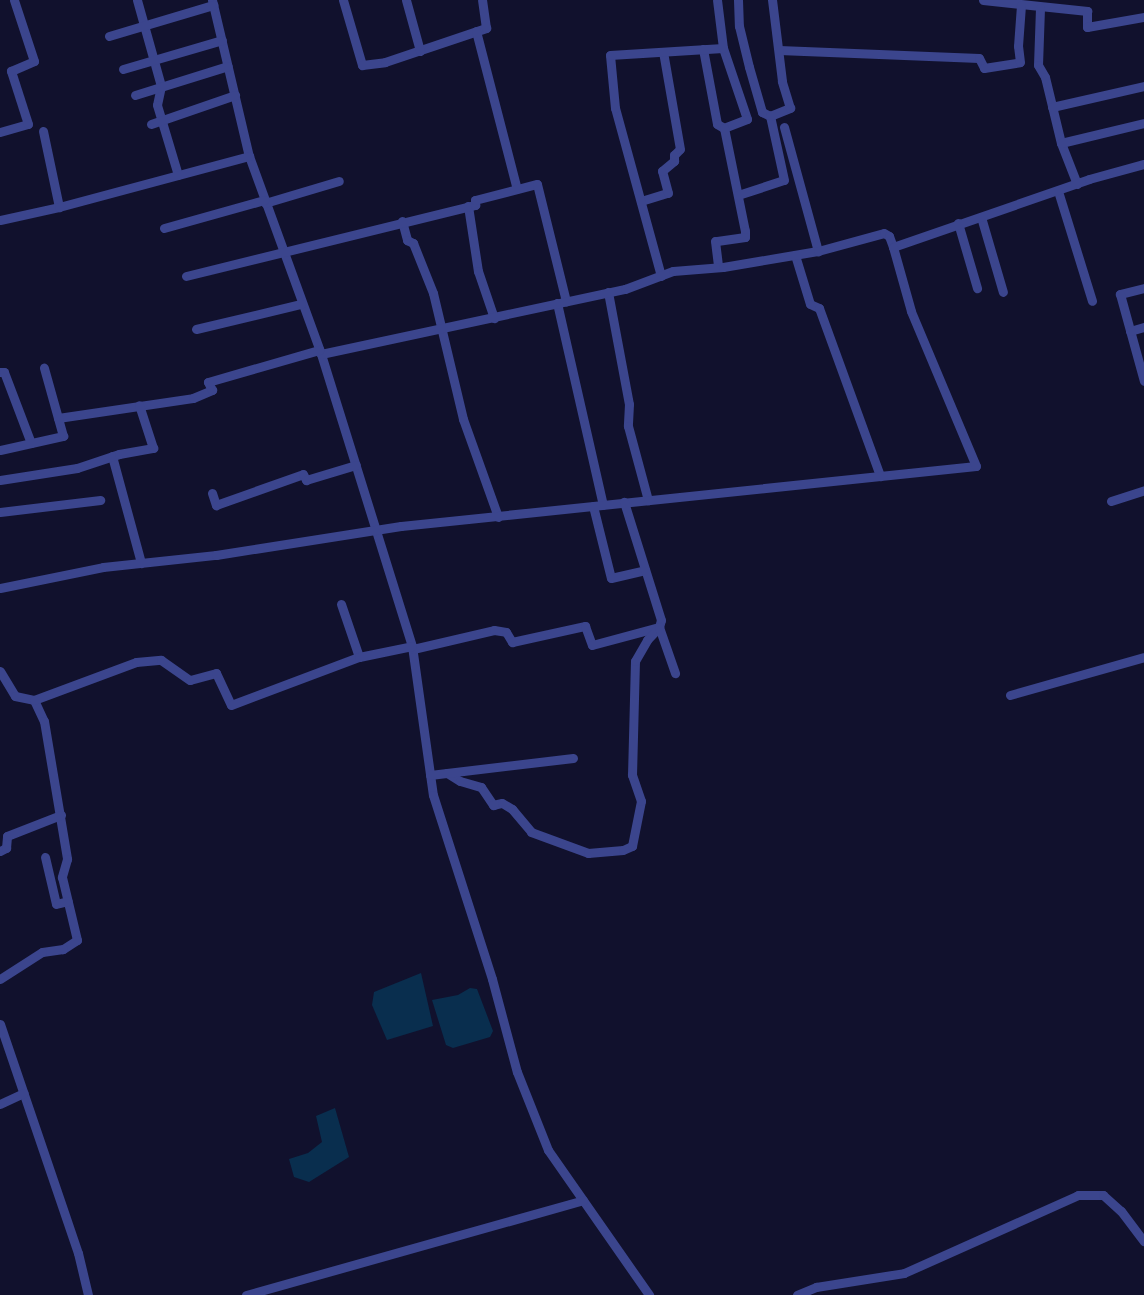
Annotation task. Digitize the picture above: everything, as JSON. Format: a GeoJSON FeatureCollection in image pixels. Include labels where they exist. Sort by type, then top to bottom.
{"type":"FeatureCollection","features":[{"type":"Feature","properties":{"kind":"street"},"geometry":{"type":"LineString","coordinates":[[0,132],[28,124],[11,71],[34,60],[14,0]]}},
{"type":"Feature","properties":{"kind":"street"},"geometry":{"type":"LineString","coordinates":[[137,0],[161,86],[157,105],[164,119],[178,175]]}},
{"type":"Feature","properties":{"kind":"street"},"geometry":{"type":"LineString","coordinates":[[344,0],[362,65],[420,51],[486,28],[482,0]]}},
{"type":"Feature","properties":{"kind":"street"},"geometry":{"type":"LineString","coordinates":[[406,0],[420,51]]}},
{"type":"Feature","properties":{"kind":"street"},"geometry":{"type":"LineString","coordinates":[[717,0],[724,48],[748,119],[724,128]]}},
{"type":"Feature","properties":{"kind":"street"},"geometry":{"type":"LineString","coordinates":[[738,0],[739,26],[748,67],[762,112],[770,116],[790,108],[772,0]]}},
{"type":"Feature","properties":{"kind":"street"},"geometry":{"type":"LineString","coordinates":[[983,0],[1040,8],[1087,11],[1087,27],[1144,17]]}},
{"type":"Feature","properties":{"kind":"street"},"geometry":{"type":"LineString","coordinates":[[109,36],[213,2],[249,156],[281,252],[320,352],[379,532],[413,647],[433,795],[492,979],[517,1072],[548,1150],[649,1295]]}},
{"type":"Feature","properties":{"kind":"street"},"geometry":{"type":"LineString","coordinates":[[779,50],[979,58],[984,68],[1020,62],[1018,46],[1021,5]]}},
{"type":"Feature","properties":{"kind":"street"},"geometry":{"type":"LineString","coordinates":[[1040,8],[1038,66],[1045,77],[1061,143],[1077,184]]}},
{"type":"Feature","properties":{"kind":"street"},"geometry":{"type":"LineString","coordinates":[[476,31],[517,189]]}},
{"type":"Feature","properties":{"kind":"street"},"geometry":{"type":"LineString","coordinates":[[122,69],[222,40]]}},
{"type":"Feature","properties":{"kind":"street"},"geometry":{"type":"LineString","coordinates":[[661,276],[615,108],[610,55],[724,48]]}},
{"type":"Feature","properties":{"kind":"street"},"geometry":{"type":"LineString","coordinates":[[703,49],[717,124],[724,128],[745,237],[714,241],[718,268]]}},
{"type":"Feature","properties":{"kind":"street"},"geometry":{"type":"LineString","coordinates":[[641,201],[668,193],[662,171],[674,161],[674,155],[680,149],[663,52]]}},
{"type":"Feature","properties":{"kind":"street"},"geometry":{"type":"LineString","coordinates":[[135,95],[228,66]]}},
{"type":"Feature","properties":{"kind":"street"},"geometry":{"type":"LineString","coordinates":[[1052,108],[1144,86]]}},
{"type":"Feature","properties":{"kind":"street"},"geometry":{"type":"LineString","coordinates":[[151,124],[235,94]]}},
{"type":"Feature","properties":{"kind":"street"},"geometry":{"type":"LineString","coordinates":[[738,195],[784,180],[770,116]]}},
{"type":"Feature","properties":{"kind":"street"},"geometry":{"type":"LineString","coordinates":[[1061,143],[1144,123]]}},
{"type":"Feature","properties":{"kind":"street"},"geometry":{"type":"LineString","coordinates":[[784,128],[818,251]]}},
{"type":"Feature","properties":{"kind":"street"},"geometry":{"type":"LineString","coordinates":[[43,131],[59,207]]}},
{"type":"Feature","properties":{"kind":"street"},"geometry":{"type":"LineString","coordinates":[[0,220],[59,207],[249,156]]}},
{"type":"Feature","properties":{"kind":"street"},"geometry":{"type":"LineString","coordinates":[[893,247],[1077,184],[1144,164]]}},
{"type":"Feature","properties":{"kind":"street"},"geometry":{"type":"LineString","coordinates":[[164,228],[339,181]]}},
{"type":"Feature","properties":{"kind":"street"},"geometry":{"type":"LineString","coordinates":[[186,276],[249,263],[281,252],[402,221],[475,205],[475,200],[537,184],[603,505]]}},
{"type":"Feature","properties":{"kind":"street"},"geometry":{"type":"LineString","coordinates":[[1058,191],[1092,301]]}},
{"type":"Feature","properties":{"kind":"street"},"geometry":{"type":"LineString","coordinates":[[468,206],[478,270],[494,318]]}},
{"type":"Feature","properties":{"kind":"street"},"geometry":{"type":"LineString","coordinates":[[981,217],[1002,292]]}},
{"type":"Feature","properties":{"kind":"street"},"geometry":{"type":"LineString","coordinates":[[402,221],[407,240],[413,243],[433,294],[463,419],[498,517]]}},
{"type":"Feature","properties":{"kind":"street"},"geometry":{"type":"LineString","coordinates":[[958,224],[977,288]]}},
{"type":"Feature","properties":{"kind":"street"},"geometry":{"type":"LineString","coordinates":[[0,588],[103,567],[379,532],[401,526],[976,466],[911,310],[889,236],[884,233],[818,251],[718,268],[673,271],[608,292],[494,318],[320,352],[208,382],[212,390],[199,396],[58,418]]}},
{"type":"Feature","properties":{"kind":"street"},"geometry":{"type":"LineString","coordinates":[[795,254],[810,304],[819,308],[880,476]]}},
{"type":"Feature","properties":{"kind":"street"},"geometry":{"type":"LineString","coordinates":[[1144,288],[1120,294],[1130,331],[1141,357],[1144,380]]}},
{"type":"Feature","properties":{"kind":"street"},"geometry":{"type":"LineString","coordinates":[[608,292],[628,404],[628,426],[648,500]]}},
{"type":"Feature","properties":{"kind":"street"},"geometry":{"type":"LineString","coordinates":[[196,329],[302,304]]}},
{"type":"Feature","properties":{"kind":"street"},"geometry":{"type":"LineString","coordinates":[[1130,331],[1144,327]]}},
{"type":"Feature","properties":{"kind":"street"},"geometry":{"type":"LineString","coordinates":[[0,450],[63,436],[44,368]]}},
{"type":"Feature","properties":{"kind":"street"},"geometry":{"type":"LineString","coordinates":[[0,372],[4,372],[31,443]]}},
{"type":"Feature","properties":{"kind":"street"},"geometry":{"type":"LineString","coordinates":[[0,480],[77,468],[112,456],[153,448],[139,406]]}},
{"type":"Feature","properties":{"kind":"street"},"geometry":{"type":"LineString","coordinates":[[112,456],[141,563]]}},
{"type":"Feature","properties":{"kind":"street"},"geometry":{"type":"LineString","coordinates":[[212,493],[216,505],[303,474],[306,480],[356,465]]}},
{"type":"Feature","properties":{"kind":"street"},"geometry":{"type":"LineString","coordinates":[[1111,501],[1144,490]]}},
{"type":"Feature","properties":{"kind":"street"},"geometry":{"type":"LineString","coordinates":[[0,512],[100,500]]}},
{"type":"Feature","properties":{"kind":"street"},"geometry":{"type":"LineString","coordinates":[[447,773],[460,781],[481,787],[493,805],[502,803],[512,809],[530,832],[588,853],[624,850],[632,846],[641,801],[632,776],[635,661],[647,640],[659,627],[661,620],[624,502]]}},
{"type":"Feature","properties":{"kind":"street"},"geometry":{"type":"LineString","coordinates":[[594,506],[610,578],[645,570]]}},
{"type":"Feature","properties":{"kind":"street"},"geometry":{"type":"LineString","coordinates":[[341,604],[359,657]]}},
{"type":"Feature","properties":{"kind":"street"},"geometry":{"type":"LineString","coordinates":[[0,671],[15,696],[34,700],[136,662],[161,660],[190,680],[216,673],[231,705],[359,657],[494,630],[506,632],[512,642],[584,626],[592,645],[659,627]]}},
{"type":"Feature","properties":{"kind":"street"},"geometry":{"type":"LineString","coordinates":[[659,627],[675,673]]}},
{"type":"Feature","properties":{"kind":"street"},"geometry":{"type":"LineString","coordinates":[[1010,695],[1144,657]]}},
{"type":"Feature","properties":{"kind":"street"},"geometry":{"type":"LineString","coordinates":[[0,979],[42,952],[63,948],[77,940],[62,877],[67,859],[48,738],[34,700]]}},
{"type":"Feature","properties":{"kind":"street"},"geometry":{"type":"LineString","coordinates":[[430,775],[573,758]]}},
{"type":"Feature","properties":{"kind":"street"},"geometry":{"type":"LineString","coordinates":[[0,851],[6,848],[7,836],[61,814]]}},
{"type":"Feature","properties":{"kind":"street"},"geometry":{"type":"LineString","coordinates":[[45,857],[56,904],[68,901]]}},
{"type":"Feature","properties":{"kind":"street"},"geometry":{"type":"LineString","coordinates":[[0,1024],[78,1253],[88,1295]]}},
{"type":"Feature","properties":{"kind":"street"},"geometry":{"type":"LineString","coordinates":[[0,1104],[24,1093]]}},
{"type":"Feature","properties":{"kind":"street"},"geometry":{"type":"LineString","coordinates":[[797,1295],[816,1287],[904,1273],[1078,1195],[1103,1195],[1121,1211],[1144,1241]]}},
{"type":"Feature","properties":{"kind":"street"},"geometry":{"type":"LineString","coordinates":[[246,1295],[583,1200]]}},
{"type":"Feature","properties":{"kind":"water"},"geometry":{"type":"Polygon","coordinates":[[[421,973],[433,1026],[387,1040],[372,1005],[374,992],[421,973]]]}},
{"type":"Feature","properties":{"kind":"water"},"geometry":{"type":"Polygon","coordinates":[[[470,988],[477,989],[493,1031],[490,1037],[453,1048],[446,1045],[432,1000],[458,995],[470,988]]]}},
{"type":"Feature","properties":{"kind":"water"},"geometry":{"type":"Polygon","coordinates":[[[335,1108],[349,1157],[309,1182],[294,1177],[289,1159],[308,1153],[322,1142],[316,1116],[335,1108]]]}}]}
